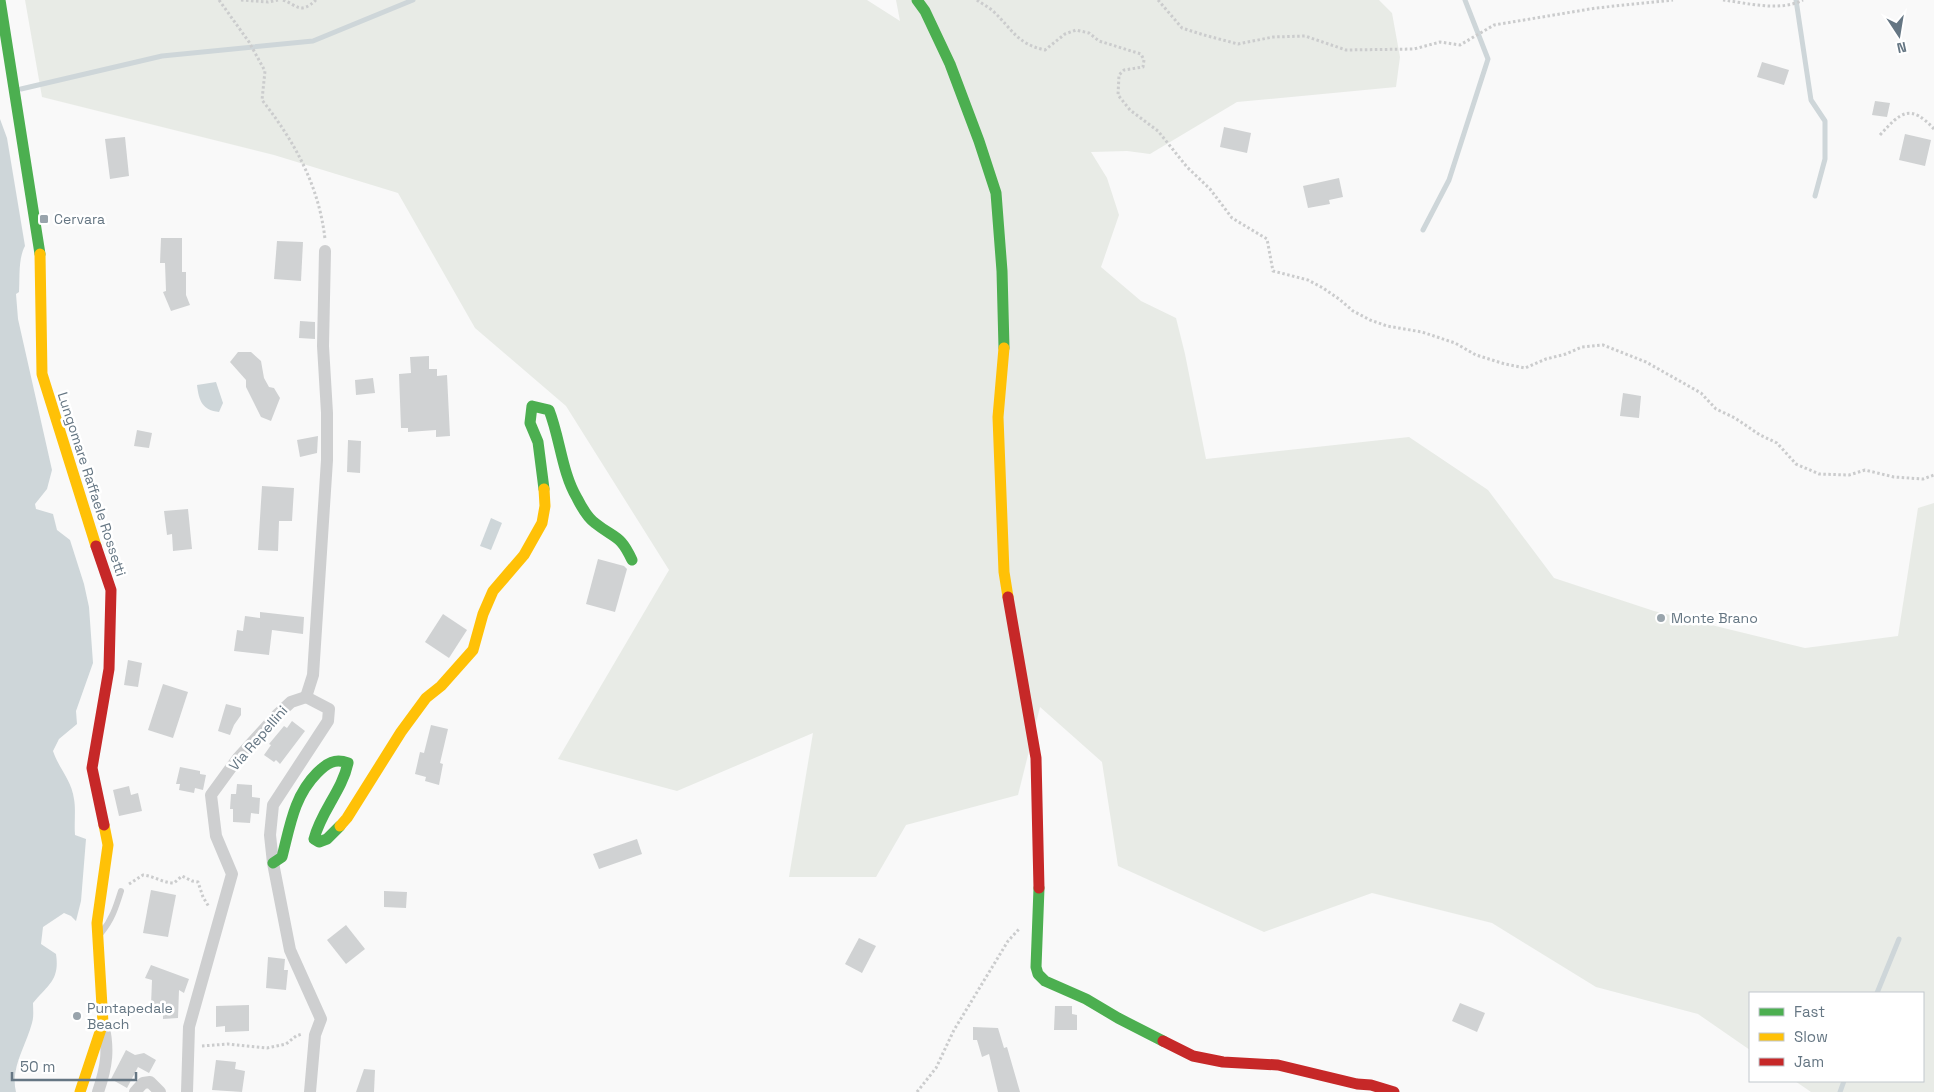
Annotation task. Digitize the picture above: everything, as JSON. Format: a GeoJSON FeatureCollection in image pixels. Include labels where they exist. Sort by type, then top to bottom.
{"type":"FeatureCollection","features":[{"type":"Feature","properties":{"kind":"street","name":"Lungomare Raffaele Rossetti"},"geometry":{"type":"LineString","coordinates":[[0,0],[40,247],[42,374],[110,590],[109,669],[92,768],[108,845],[97,923],[104,1023],[80,1092]]}},
{"type":"Feature","properties":{"kind":"street"},"geometry":{"type":"LineString","coordinates":[[917,0],[925,11],[950,64],[996,193],[1002,271],[1004,348],[998,417],[1004,572],[1036,758],[1038,823],[1036,967],[1038,974],[1045,981],[1086,999],[1118,1018],[1193,1056],[1223,1062],[1278,1065],[1360,1088],[1371,1085],[1394,1092]]}},
{"type":"Feature","properties":{"kind":"street"},"geometry":{"type":"LineString","coordinates":[[310,1092],[315,1035],[321,1019],[290,950],[273,863],[270,834],[273,805],[328,721],[328,709],[306,697],[313,676],[326,502],[325,251]]}},
{"type":"Feature","properties":{"kind":"street"},"geometry":{"type":"LineString","coordinates":[[273,863],[282,857],[288,827],[301,790],[307,783],[329,762],[340,760],[348,763],[347,773],[325,809],[316,830],[314,839],[319,842],[327,839],[347,818],[401,732],[426,698],[441,686],[473,650],[483,614],[493,591],[524,555],[542,523],[545,506],[543,476],[538,442],[530,423],[532,406],[549,410],[556,426],[562,456],[576,496],[593,522],[620,539],[632,560]]}},
{"type":"Feature","properties":{"kind":"street","name":"Via Repellini"},"geometry":{"type":"LineString","coordinates":[[187,1092],[189,1027],[232,874],[216,836],[212,795],[238,758],[277,715],[291,702],[306,697]]}},
{"type":"Feature","properties":{"kind":"street"},"geometry":{"type":"LineString","coordinates":[[98,1092],[104,1074],[108,1044],[104,1023]]}},
{"type":"Feature","properties":{"kind":"street"},"geometry":{"type":"LineString","coordinates":[[135,1092],[143,1083],[150,1082],[160,1092]]}},
{"type":"Feature","properties":{"kind":"lane"},"geometry":{"type":"LineString","coordinates":[[98,936],[115,913],[121,890]]}},
{"type":"Feature","properties":{"kind":"path"},"geometry":{"type":"LineString","coordinates":[[219,0],[248,42],[265,71],[262,100],[282,126],[308,173],[318,198],[323,218],[325,251]]}},
{"type":"Feature","properties":{"kind":"path"},"geometry":{"type":"LineString","coordinates":[[241,0],[268,2],[278,0]]}},
{"type":"Feature","properties":{"kind":"path"},"geometry":{"type":"LineString","coordinates":[[283,0],[291,6],[300,8],[310,5],[316,0]]}},
{"type":"Feature","properties":{"kind":"path"},"geometry":{"type":"LineString","coordinates":[[977,0],[992,10],[1013,35],[1037,48],[1045,50],[1065,34],[1076,30],[1089,33],[1099,41],[1141,54],[1144,60],[1143,67],[1124,70],[1119,75],[1118,95],[1130,110],[1158,131],[1187,167],[1210,189],[1232,218],[1267,239],[1273,271],[1308,280],[1339,299],[1353,311],[1370,320],[1387,326],[1422,332],[1455,343],[1476,355],[1525,368],[1546,358],[1566,354],[1582,347],[1603,345],[1646,362],[1701,393],[1716,409],[1736,418],[1760,435],[1777,443],[1796,464],[1819,474],[1849,475],[1865,470],[1894,477],[1923,479],[1934,475]]}},
{"type":"Feature","properties":{"kind":"path"},"geometry":{"type":"LineString","coordinates":[[1158,0],[1182,28],[1204,35],[1238,44],[1273,37],[1305,36],[1346,50],[1414,48],[1440,42],[1460,45],[1494,25],[1596,8],[1673,0]]}},
{"type":"Feature","properties":{"kind":"path"},"geometry":{"type":"LineString","coordinates":[[1722,0],[1765,5],[1793,5],[1803,0]]}},
{"type":"Feature","properties":{"kind":"path"},"geometry":{"type":"LineString","coordinates":[[1880,135],[1900,115],[1912,113],[1921,116],[1934,129]]}},
{"type":"Feature","properties":{"kind":"path"},"geometry":{"type":"LineString","coordinates":[[121,890],[143,875],[158,878],[166,883],[174,882],[182,876],[198,882],[206,904],[219,916]]}},
{"type":"Feature","properties":{"kind":"path"},"geometry":{"type":"LineString","coordinates":[[917,1092],[936,1068],[954,1030],[1008,941],[1037,910]]}},
{"type":"Feature","properties":{"kind":"path"},"geometry":{"type":"LineString","coordinates":[[189,1046],[228,1044],[267,1048],[286,1044],[296,1036],[306,1033],[315,1035]]}},
{"type":"Feature","properties":{"kind":"shaded area"},"geometry":{"type":"Polygon","coordinates":[[[25,0],[867,0],[900,21],[896,0],[1379,0],[1392,13],[1400,57],[1396,87],[1237,102],[1150,154],[1127,151],[1091,152],[1107,178],[1119,215],[1101,267],[1141,301],[1176,318],[1206,459],[1409,437],[1488,490],[1554,578],[1654,611],[1805,648],[1898,636],[1918,508],[1934,503],[1934,1092],[1811,1092],[1796,1082],[1924,1082],[1924,992],[1749,992],[1749,1049],[1698,1014],[1596,987],[1492,923],[1372,893],[1264,932],[1118,866],[1102,762],[1040,707],[1018,795],[906,825],[876,877],[789,877],[813,733],[677,791],[558,759],[669,570],[566,406],[475,328],[398,193],[274,155],[42,97],[25,0]]]}},
{"type":"Feature","properties":{"kind":"shaded area"},"geometry":{"type":"Polygon","coordinates":[[[0,119],[7,138],[25,246],[20,262],[19,292],[16,294],[18,319],[52,470],[47,489],[35,504],[36,509],[53,514],[57,530],[70,540],[89,607],[93,663],[76,711],[77,724],[59,739],[53,751],[73,792],[75,835],[86,839],[81,901],[76,921],[64,913],[43,927],[41,944],[56,954],[56,970],[52,981],[33,1003],[33,1021],[15,1074],[16,1092],[0,1092],[0,119]]]}},
{"type":"Feature","properties":{"kind":"shaded area"},"geometry":{"type":"Polygon","coordinates":[[[216,382],[223,403],[219,412],[213,411],[202,404],[197,385],[216,382]]]}},
{"type":"Feature","properties":{"kind":"shaded area"},"geometry":{"type":"Polygon","coordinates":[[[491,518],[502,523],[491,550],[480,546],[491,518]]]}},
{"type":"Feature","properties":{"kind":"building"},"geometry":{"type":"Polygon","coordinates":[[[1762,62],[1789,70],[1784,85],[1757,77],[1762,62]]]}},
{"type":"Feature","properties":{"kind":"building"},"geometry":{"type":"Polygon","coordinates":[[[1875,101],[1890,103],[1887,117],[1872,115],[1875,101]]]}},
{"type":"Feature","properties":{"kind":"building"},"geometry":{"type":"Polygon","coordinates":[[[1224,127],[1251,133],[1247,153],[1220,147],[1224,127]]]}},
{"type":"Feature","properties":{"kind":"building"},"geometry":{"type":"Polygon","coordinates":[[[1905,134],[1931,140],[1925,166],[1899,160],[1905,134]]]}},
{"type":"Feature","properties":{"kind":"building"},"geometry":{"type":"Polygon","coordinates":[[[125,137],[129,176],[110,179],[105,139],[125,137]]]}},
{"type":"Feature","properties":{"kind":"building"},"geometry":{"type":"Polygon","coordinates":[[[1339,178],[1343,197],[1329,200],[1330,204],[1308,208],[1303,186],[1339,178]]]}},
{"type":"Feature","properties":{"kind":"building"},"geometry":{"type":"Polygon","coordinates":[[[161,238],[182,238],[182,272],[186,272],[186,295],[190,305],[171,311],[163,292],[166,291],[165,263],[160,263],[161,238]]]}},
{"type":"Feature","properties":{"kind":"building"},"geometry":{"type":"Polygon","coordinates":[[[277,241],[303,242],[301,281],[274,279],[277,241]]]}},
{"type":"Feature","properties":{"kind":"building"},"geometry":{"type":"Polygon","coordinates":[[[300,321],[315,322],[315,339],[299,338],[300,321]]]}},
{"type":"Feature","properties":{"kind":"building"},"geometry":{"type":"Polygon","coordinates":[[[238,352],[251,352],[261,361],[264,378],[269,387],[274,388],[280,398],[271,421],[261,417],[246,387],[246,380],[230,362],[238,352]]]}},
{"type":"Feature","properties":{"kind":"building"},"geometry":{"type":"Polygon","coordinates":[[[429,356],[429,369],[437,369],[437,376],[447,375],[450,436],[436,437],[436,430],[408,432],[408,428],[401,428],[399,374],[411,373],[410,357],[429,356]]]}},
{"type":"Feature","properties":{"kind":"building"},"geometry":{"type":"Polygon","coordinates":[[[373,378],[375,393],[356,395],[355,380],[373,378]]]}},
{"type":"Feature","properties":{"kind":"building"},"geometry":{"type":"Polygon","coordinates":[[[1623,393],[1641,396],[1639,418],[1620,416],[1623,393]]]}},
{"type":"Feature","properties":{"kind":"building"},"geometry":{"type":"Polygon","coordinates":[[[137,430],[152,433],[149,448],[134,446],[137,430]]]}},
{"type":"Feature","properties":{"kind":"building"},"geometry":{"type":"Polygon","coordinates":[[[318,436],[317,453],[300,457],[297,440],[318,436]]]}},
{"type":"Feature","properties":{"kind":"building"},"geometry":{"type":"Polygon","coordinates":[[[348,440],[361,441],[360,473],[347,472],[348,440]]]}},
{"type":"Feature","properties":{"kind":"building"},"geometry":{"type":"Polygon","coordinates":[[[262,486],[294,488],[292,521],[279,521],[278,551],[258,550],[262,486]]]}},
{"type":"Feature","properties":{"kind":"building"},"geometry":{"type":"Polygon","coordinates":[[[188,509],[192,549],[173,551],[172,534],[167,535],[164,511],[188,509]]]}},
{"type":"Feature","properties":{"kind":"building"},"geometry":{"type":"Polygon","coordinates":[[[598,559],[624,566],[627,569],[615,612],[586,604],[598,559]]]}},
{"type":"Feature","properties":{"kind":"building"},"geometry":{"type":"Polygon","coordinates":[[[260,612],[304,617],[303,634],[272,630],[269,655],[234,651],[237,630],[243,631],[245,616],[260,618],[260,612]]]}},
{"type":"Feature","properties":{"kind":"building"},"geometry":{"type":"Polygon","coordinates":[[[443,614],[467,630],[449,658],[425,642],[443,614]]]}},
{"type":"Feature","properties":{"kind":"building"},"geometry":{"type":"Polygon","coordinates":[[[128,660],[142,663],[138,687],[124,685],[128,660]]]}},
{"type":"Feature","properties":{"kind":"building"},"geometry":{"type":"Polygon","coordinates":[[[163,684],[188,692],[173,738],[148,730],[163,684]]]}},
{"type":"Feature","properties":{"kind":"building"},"geometry":{"type":"Polygon","coordinates":[[[226,704],[241,708],[241,715],[230,735],[218,731],[226,704]]]}},
{"type":"Feature","properties":{"kind":"building"},"geometry":{"type":"Polygon","coordinates":[[[292,721],[305,731],[280,764],[276,760],[274,762],[264,755],[271,745],[269,744],[284,726],[287,728],[292,721]]]}},
{"type":"Feature","properties":{"kind":"building"},"geometry":{"type":"Polygon","coordinates":[[[431,725],[448,729],[440,763],[443,764],[439,785],[425,781],[426,777],[415,774],[420,752],[424,753],[431,725]]]}},
{"type":"Feature","properties":{"kind":"building"},"geometry":{"type":"Polygon","coordinates":[[[180,767],[200,771],[200,774],[206,775],[203,790],[195,788],[194,793],[179,790],[180,784],[176,784],[180,767]]]}},
{"type":"Feature","properties":{"kind":"building"},"geometry":{"type":"Polygon","coordinates":[[[237,784],[252,785],[252,797],[260,798],[259,814],[251,813],[250,823],[233,822],[233,809],[230,809],[231,794],[236,794],[237,784]]]}},
{"type":"Feature","properties":{"kind":"building"},"geometry":{"type":"Polygon","coordinates":[[[129,786],[131,795],[138,793],[142,811],[119,816],[113,790],[129,786]]]}},
{"type":"Feature","properties":{"kind":"building"},"geometry":{"type":"Polygon","coordinates":[[[637,839],[642,854],[599,869],[593,854],[637,839]]]}},
{"type":"Feature","properties":{"kind":"building"},"geometry":{"type":"Polygon","coordinates":[[[151,890],[176,895],[168,937],[143,933],[151,890]]]}},
{"type":"Feature","properties":{"kind":"building"},"geometry":{"type":"Polygon","coordinates":[[[384,891],[407,892],[406,908],[384,907],[384,891]]]}},
{"type":"Feature","properties":{"kind":"building"},"geometry":{"type":"Polygon","coordinates":[[[346,925],[365,949],[346,964],[327,940],[346,925]]]}},
{"type":"Feature","properties":{"kind":"building"},"geometry":{"type":"Polygon","coordinates":[[[859,938],[876,946],[862,973],[845,964],[859,938]]]}},
{"type":"Feature","properties":{"kind":"building"},"geometry":{"type":"Polygon","coordinates":[[[268,957],[285,959],[284,970],[288,970],[286,990],[266,988],[268,957]]]}},
{"type":"Feature","properties":{"kind":"building"},"geometry":{"type":"Polygon","coordinates":[[[151,965],[189,979],[184,993],[179,990],[178,1018],[163,1019],[163,1004],[151,1005],[152,980],[145,978],[151,965]]]}},
{"type":"Feature","properties":{"kind":"building"},"geometry":{"type":"Polygon","coordinates":[[[1460,1003],[1485,1013],[1477,1032],[1452,1021],[1460,1003]]]}},
{"type":"Feature","properties":{"kind":"building"},"geometry":{"type":"Polygon","coordinates":[[[249,1005],[249,1031],[225,1032],[225,1026],[216,1027],[216,1006],[249,1005]]]}},
{"type":"Feature","properties":{"kind":"building"},"geometry":{"type":"Polygon","coordinates":[[[1055,1006],[1072,1006],[1072,1014],[1077,1015],[1077,1030],[1054,1030],[1055,1006]]]}},
{"type":"Feature","properties":{"kind":"building"},"geometry":{"type":"Polygon","coordinates":[[[973,1027],[998,1028],[1004,1048],[1007,1047],[1020,1092],[998,1092],[989,1054],[982,1057],[977,1040],[973,1040],[973,1027]]]}},
{"type":"Feature","properties":{"kind":"building"},"geometry":{"type":"Polygon","coordinates":[[[126,1050],[135,1055],[144,1053],[156,1060],[149,1073],[138,1067],[127,1088],[111,1079],[126,1050]]]}},
{"type":"Feature","properties":{"kind":"building"},"geometry":{"type":"Polygon","coordinates":[[[216,1060],[236,1062],[235,1069],[245,1071],[242,1092],[212,1090],[216,1060]]]}},
{"type":"Feature","properties":{"kind":"building"},"geometry":{"type":"Polygon","coordinates":[[[364,1069],[375,1070],[374,1092],[356,1092],[364,1069]]]}},
{"type":"Feature","properties":{"kind":"waterway"},"geometry":{"type":"LineString","coordinates":[[21,89],[162,56],[313,41],[413,0]]}},
{"type":"Feature","properties":{"kind":"waterway"},"geometry":{"type":"LineString","coordinates":[[1423,230],[1449,180],[1488,59],[1465,0]]}},
{"type":"Feature","properties":{"kind":"waterway"},"geometry":{"type":"LineString","coordinates":[[1796,0],[1811,100],[1825,121],[1825,159],[1815,196]]}},
{"type":"Feature","properties":{"kind":"waterway"},"geometry":{"type":"LineString","coordinates":[[1877,992],[1899,939]]}},
{"type":"Feature","properties":{"kind":"waterway"},"geometry":{"type":"LineString","coordinates":[[1840,1092],[1844,1082]]}},
{"type":"Feature","properties":{"kind":"traffic: fast"},"geometry":{"type":"LineString","coordinates":[[0,0],[40,254]]}},
{"type":"Feature","properties":{"kind":"traffic: fast"},"geometry":{"type":"LineString","coordinates":[[917,0],[925,11],[950,64],[996,193],[1002,271],[1004,348]]}},
{"type":"Feature","properties":{"kind":"traffic: fast"},"geometry":{"type":"LineString","coordinates":[[544,489],[538,442],[530,423],[532,406],[549,410],[564,467],[572,488],[585,512],[595,523],[620,541],[632,560]]}},
{"type":"Feature","properties":{"kind":"traffic: fast"},"geometry":{"type":"LineString","coordinates":[[273,863],[282,857],[294,812],[303,791],[321,769],[335,761],[348,763],[341,783],[321,819],[314,839],[319,842],[327,839],[340,826]]}},
{"type":"Feature","properties":{"kind":"traffic: fast"},"geometry":{"type":"LineString","coordinates":[[1039,888],[1036,967],[1038,974],[1045,981],[1086,999],[1163,1041]]}},
{"type":"Feature","properties":{"kind":"traffic: slow"},"geometry":{"type":"LineString","coordinates":[[40,254],[42,374],[96,546]]}},
{"type":"Feature","properties":{"kind":"traffic: slow"},"geometry":{"type":"LineString","coordinates":[[1004,348],[998,417],[1004,572],[1008,597]]}},
{"type":"Feature","properties":{"kind":"traffic: slow"},"geometry":{"type":"LineString","coordinates":[[340,826],[347,818],[401,732],[426,698],[441,686],[473,650],[483,614],[493,591],[524,555],[542,523],[545,506],[544,489]]}},
{"type":"Feature","properties":{"kind":"traffic: slow"},"geometry":{"type":"LineString","coordinates":[[80,1092],[103,1023],[97,923],[108,845],[104,825]]}},
{"type":"Feature","properties":{"kind":"traffic: jam"},"geometry":{"type":"LineString","coordinates":[[96,546],[111,590],[109,669],[92,768],[104,825]]}},
{"type":"Feature","properties":{"kind":"traffic: jam"},"geometry":{"type":"LineString","coordinates":[[1008,597],[1036,758],[1039,888]]}},
{"type":"Feature","properties":{"kind":"traffic: jam"},"geometry":{"type":"LineString","coordinates":[[1163,1041],[1193,1056],[1223,1062],[1278,1065],[1357,1084],[1371,1085],[1394,1092]]}},
{"type":"Feature","properties":{"kind":"place","name":"Cervara"},"geometry":{"type":"Point","coordinates":[44,219]}},
{"type":"Feature","properties":{"kind":"place","name":"Monte Brano"},"geometry":{"type":"Point","coordinates":[1661,618]}},
{"type":"Feature","properties":{"kind":"place","name":"Puntapedale Beach"},"geometry":{"type":"Point","coordinates":[77,1016]}}]}
